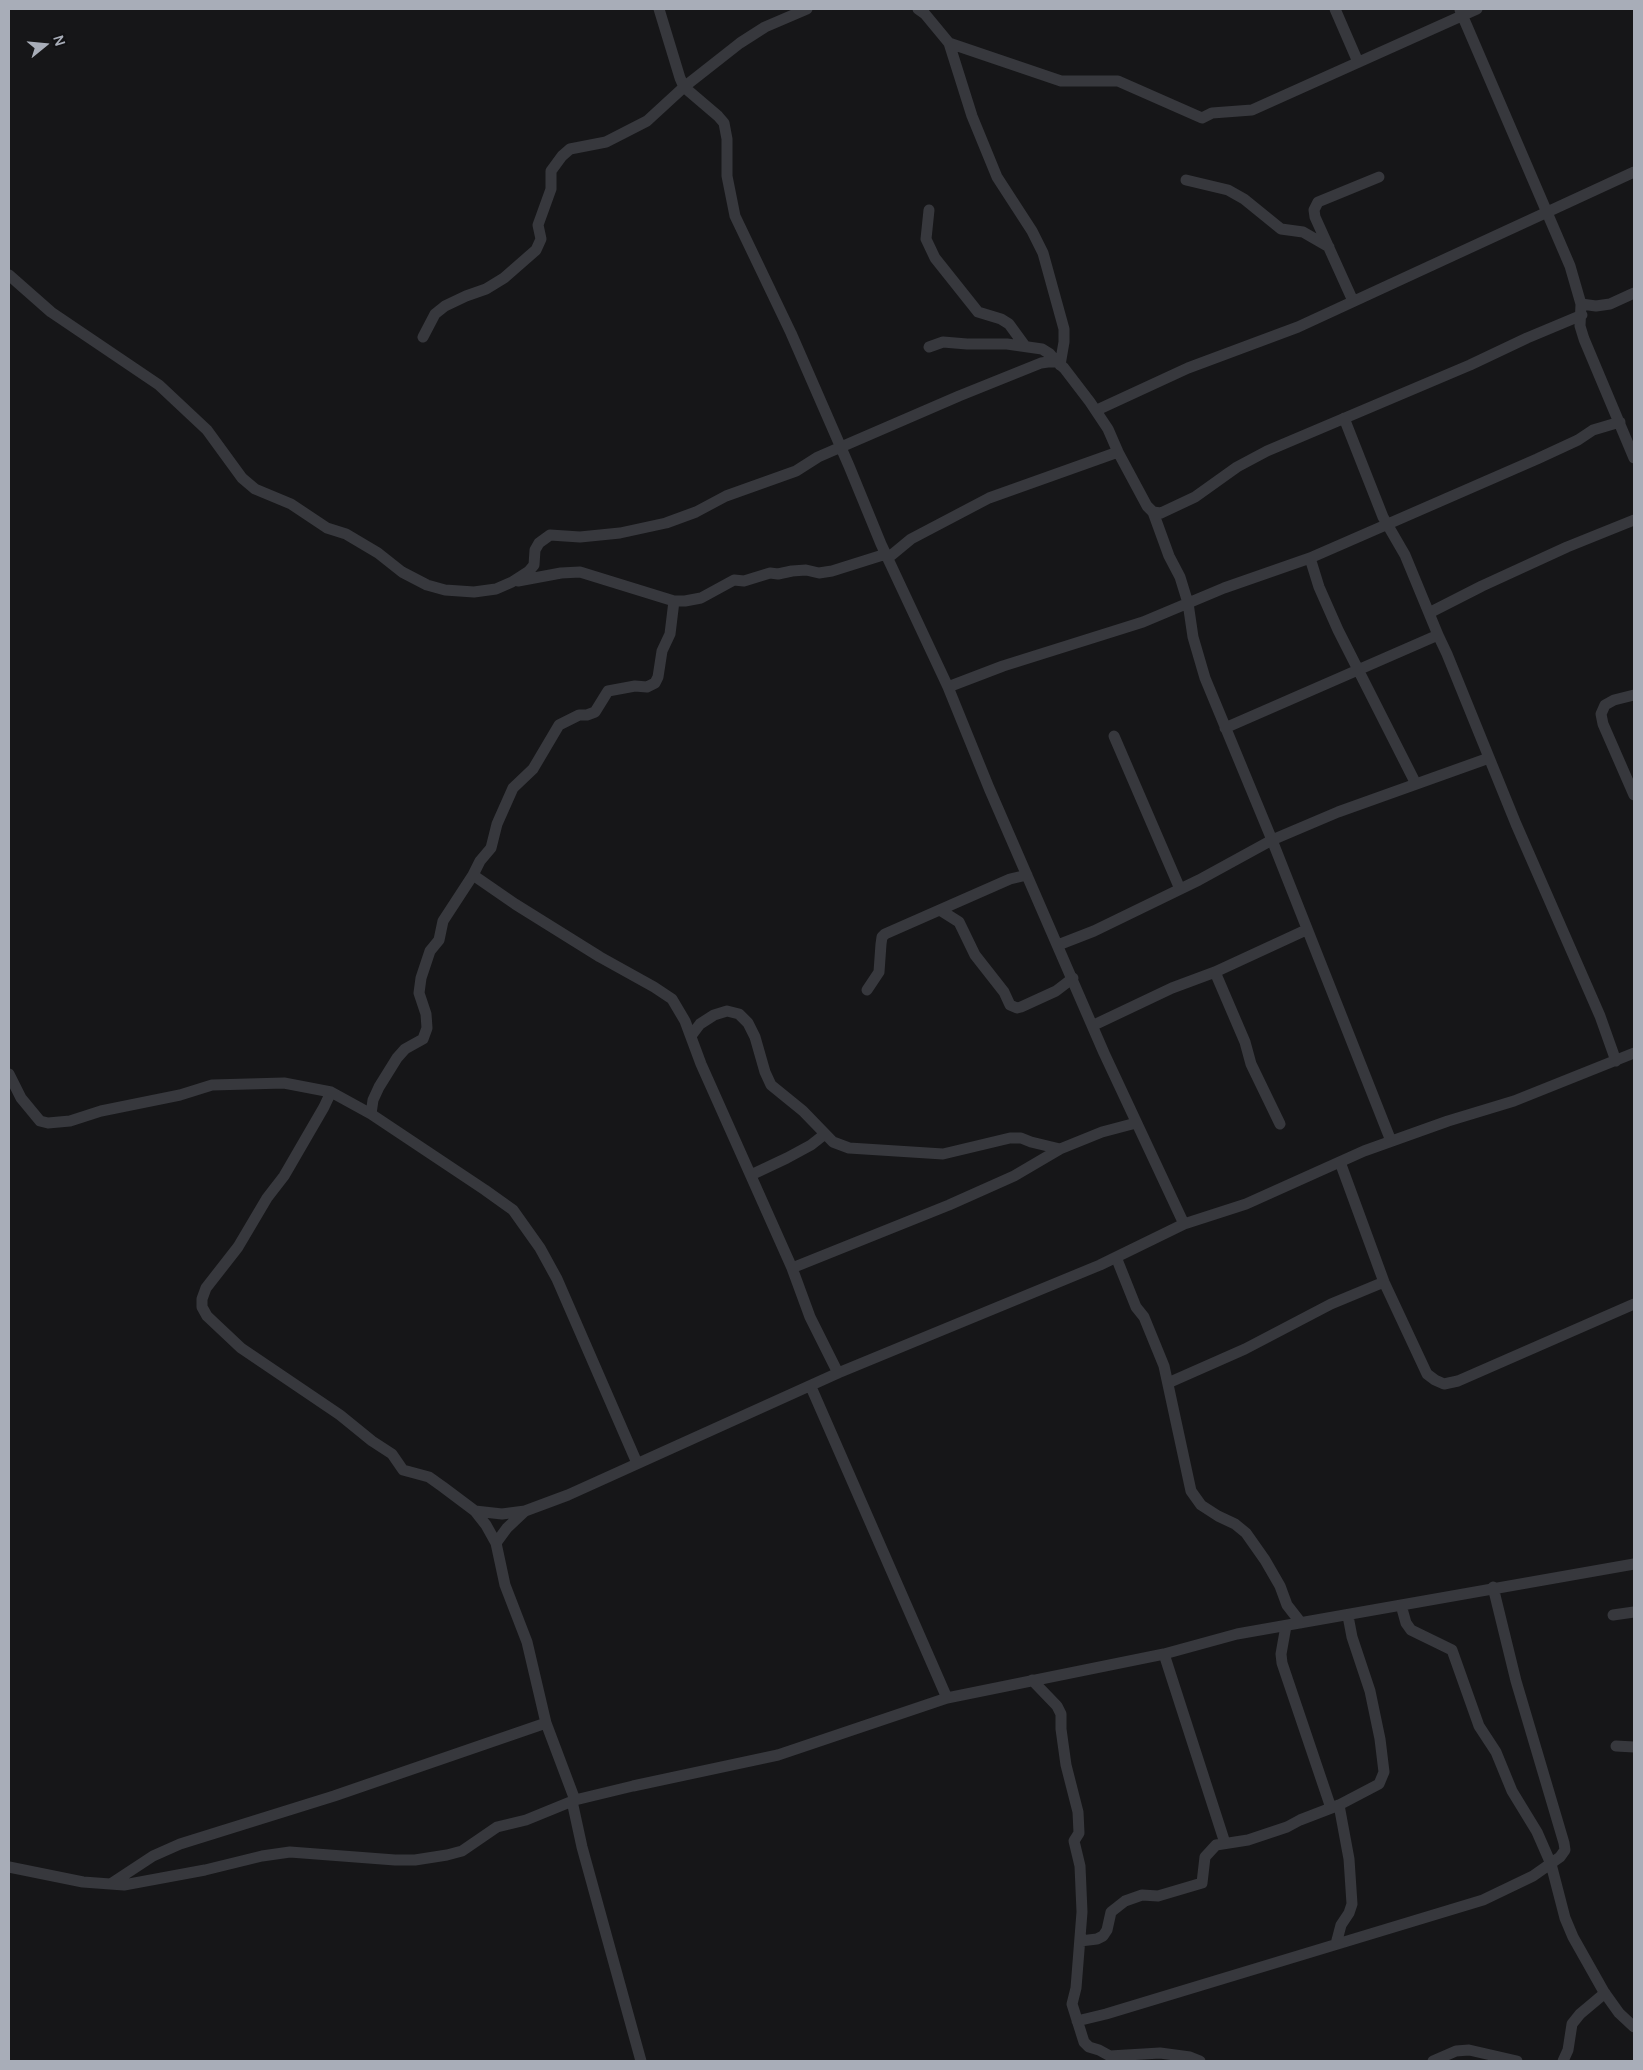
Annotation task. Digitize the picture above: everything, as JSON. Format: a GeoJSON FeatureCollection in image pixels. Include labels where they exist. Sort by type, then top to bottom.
{"type":"FeatureCollection","features":[{"type":"Feature","properties":{"kind":"street"},"geometry":{"type":"LineString","coordinates":[[659,9],[684,87],[724,123],[727,139],[727,176],[735,216],[778,305],[887,556],[948,687],[989,788],[1136,1122],[1184,1224]]}},
{"type":"Feature","properties":{"kind":"street"},"geometry":{"type":"LineString","coordinates":[[423,337],[435,314],[445,306],[498,282],[536,250],[541,239],[538,225],[551,189],[551,171],[562,156],[570,150],[606,142],[647,121],[684,87],[752,34],[807,9]]}},
{"type":"Feature","properties":{"kind":"street"},"geometry":{"type":"LineString","coordinates":[[918,9],[925,14],[949,43],[972,116],[997,177],[1032,231],[1042,253],[1064,329],[1064,342],[1058,363]]}},
{"type":"Feature","properties":{"kind":"street"},"geometry":{"type":"LineString","coordinates":[[1335,9],[1358,62]]}},
{"type":"Feature","properties":{"kind":"street"},"geometry":{"type":"LineString","coordinates":[[949,43],[1061,81],[1118,81],[1202,118],[1212,113],[1252,110],[1358,62],[1460,12],[1477,9]]}},
{"type":"Feature","properties":{"kind":"street"},"geometry":{"type":"LineString","coordinates":[[1460,12],[1570,266],[1582,309],[1580,326],[1584,339],[1634,458]]}},
{"type":"Feature","properties":{"kind":"street"},"geometry":{"type":"LineString","coordinates":[[1097,410],[1188,368],[1298,327],[1634,172]]}},
{"type":"Feature","properties":{"kind":"street"},"geometry":{"type":"LineString","coordinates":[[1354,301],[1315,217],[1314,210],[1318,202],[1379,177]]}},
{"type":"Feature","properties":{"kind":"street"},"geometry":{"type":"LineString","coordinates":[[1186,180],[1228,190],[1244,199],[1281,229],[1303,232],[1329,247]]}},
{"type":"Feature","properties":{"kind":"street"},"geometry":{"type":"LineString","coordinates":[[929,210],[926,239],[935,258],[978,312],[1001,319],[1009,324],[1025,346]]}},
{"type":"Feature","properties":{"kind":"street"},"geometry":{"type":"LineString","coordinates":[[11,279],[51,312],[159,385],[206,430],[242,478],[255,489],[291,504],[327,528],[346,534],[378,553],[402,572],[427,585],[445,590],[474,592],[496,589],[512,582],[529,571],[534,565],[539,543],[550,536],[580,537],[620,533],[666,523],[696,512],[726,496],[796,471],[841,447],[1041,363],[1058,363]]}},
{"type":"Feature","properties":{"kind":"street"},"geometry":{"type":"LineString","coordinates":[[1153,512],[1162,513],[1195,497],[1238,466],[1260,455],[1470,365],[1582,309],[1610,304],[1634,293]]}},
{"type":"Feature","properties":{"kind":"street"},"geometry":{"type":"LineString","coordinates":[[929,347],[943,342],[1025,346],[1042,349],[1050,354],[1097,410],[1118,452],[1153,512],[1169,556],[1180,577],[1188,603],[1193,637],[1205,678],[1272,840],[1391,1141]]}},
{"type":"Feature","properties":{"kind":"street"},"geometry":{"type":"LineString","coordinates":[[1344,418],[1387,525],[1405,555],[1438,635],[1448,654],[1489,758],[1600,1016],[1616,1061]]}},
{"type":"Feature","properties":{"kind":"street"},"geometry":{"type":"LineString","coordinates":[[948,687],[1003,666],[1143,622],[1224,588],[1310,558],[1537,459],[1578,440],[1593,430],[1620,422]]}},
{"type":"Feature","properties":{"kind":"street"},"geometry":{"type":"LineString","coordinates":[[512,582],[562,573],[580,572],[674,602],[701,598],[734,580],[744,582],[770,573],[778,574],[806,570],[819,573],[832,571],[887,556],[911,539],[989,498],[1118,452]]}},
{"type":"Feature","properties":{"kind":"street"},"geometry":{"type":"LineString","coordinates":[[1429,613],[1567,547],[1634,520]]}},
{"type":"Feature","properties":{"kind":"street"},"geometry":{"type":"LineString","coordinates":[[1310,558],[1319,587],[1335,624],[1416,784]]}},
{"type":"Feature","properties":{"kind":"street"},"geometry":{"type":"LineString","coordinates":[[371,1114],[373,1100],[378,1087],[398,1058],[405,1049],[423,1039],[427,1028],[426,1014],[419,993],[421,978],[430,951],[439,940],[443,921],[474,875],[480,860],[491,848],[497,824],[513,788],[533,769],[559,725],[570,718],[595,712],[608,691],[635,686],[647,686],[655,683],[658,677],[662,651],[670,634],[674,602]]}},
{"type":"Feature","properties":{"kind":"street"},"geometry":{"type":"LineString","coordinates":[[1225,728],[1438,635]]}},
{"type":"Feature","properties":{"kind":"street"},"geometry":{"type":"LineString","coordinates":[[1634,695],[1614,700],[1605,705],[1601,714],[1603,724],[1634,796]]}},
{"type":"Feature","properties":{"kind":"street"},"geometry":{"type":"LineString","coordinates":[[1114,736],[1180,889]]}},
{"type":"Feature","properties":{"kind":"street"},"geometry":{"type":"LineString","coordinates":[[1058,945],[1094,931],[1180,889],[1272,840],[1338,812],[1489,758]]}},
{"type":"Feature","properties":{"kind":"street"},"geometry":{"type":"LineString","coordinates":[[474,875],[515,904],[672,999],[685,1021],[701,1064],[792,1268],[810,1317],[838,1373]]}},
{"type":"Feature","properties":{"kind":"street"},"geometry":{"type":"LineString","coordinates":[[867,990],[879,972],[882,937],[1010,879],[1028,875]]}},
{"type":"Feature","properties":{"kind":"street"},"geometry":{"type":"LineString","coordinates":[[940,910],[959,922],[975,955],[1004,992],[1010,1005],[1016,1008],[1034,1001],[1056,991],[1073,978]]}},
{"type":"Feature","properties":{"kind":"street"},"geometry":{"type":"LineString","coordinates":[[1094,1025],[1172,988],[1215,972],[1306,930]]}},
{"type":"Feature","properties":{"kind":"street"},"geometry":{"type":"LineString","coordinates":[[1215,972],[1245,1042],[1250,1064],[1280,1124]]}},
{"type":"Feature","properties":{"kind":"street"},"geometry":{"type":"LineString","coordinates":[[691,1036],[700,1024],[714,1015],[727,1011],[739,1014],[748,1023],[755,1037],[765,1072],[771,1085],[803,1111],[833,1142],[849,1148],[943,1154],[975,1148],[993,1141],[1010,1138],[1021,1138],[1060,1148]]}},
{"type":"Feature","properties":{"kind":"street"},"geometry":{"type":"LineString","coordinates":[[475,1511],[502,1514],[525,1511],[568,1495],[811,1387],[838,1373],[996,1309],[1116,1257],[1184,1224],[1246,1204],[1391,1141],[1514,1101],[1634,1053]]}},
{"type":"Feature","properties":{"kind":"street"},"geometry":{"type":"LineString","coordinates":[[9,1074],[21,1098],[40,1121],[48,1123],[70,1121],[100,1111],[180,1095],[212,1085],[284,1083],[330,1092],[371,1114],[513,1210],[540,1248],[556,1279],[637,1463]]}},
{"type":"Feature","properties":{"kind":"street"},"geometry":{"type":"LineString","coordinates":[[330,1092],[324,1107],[284,1176],[267,1198],[238,1247],[206,1288],[202,1299],[202,1307],[207,1316],[241,1348],[340,1415],[372,1441],[392,1454],[403,1470],[429,1477],[475,1511],[496,1543],[505,1585],[527,1642],[546,1723],[573,1801],[582,1847],[641,2061]]}},
{"type":"Feature","properties":{"kind":"street"},"geometry":{"type":"LineString","coordinates":[[792,1268],[966,1198],[1014,1176],[1060,1148],[1102,1132],[1136,1122]]}},
{"type":"Feature","properties":{"kind":"street"},"geometry":{"type":"LineString","coordinates":[[751,1175],[811,1145],[825,1134]]}},
{"type":"Feature","properties":{"kind":"street"},"geometry":{"type":"LineString","coordinates":[[1340,1162],[1384,1282],[1427,1374],[1435,1380],[1444,1384],[1458,1382],[1634,1304]]}},
{"type":"Feature","properties":{"kind":"street"},"geometry":{"type":"LineString","coordinates":[[1116,1257],[1136,1307],[1144,1317],[1164,1366],[1192,1492],[1201,1505],[1235,1524],[1246,1533],[1265,1560],[1280,1586],[1287,1604],[1301,1623]]}},
{"type":"Feature","properties":{"kind":"street"},"geometry":{"type":"LineString","coordinates":[[1168,1383],[1244,1349],[1331,1304],[1384,1282]]}},
{"type":"Feature","properties":{"kind":"street"},"geometry":{"type":"LineString","coordinates":[[811,1387],[947,1698]]}},
{"type":"Feature","properties":{"kind":"street"},"geometry":{"type":"LineString","coordinates":[[496,1543],[507,1528],[525,1511]]}},
{"type":"Feature","properties":{"kind":"street"},"geometry":{"type":"LineString","coordinates":[[9,1868],[83,1882],[124,1884],[205,1870],[262,1856],[290,1852],[395,1860],[415,1860],[447,1855],[462,1850],[497,1827],[526,1820],[573,1801],[632,1786],[778,1755],[947,1698],[1164,1654],[1221,1638],[1634,1564]]}},
{"type":"Feature","properties":{"kind":"street"},"geometry":{"type":"LineString","coordinates":[[1077,2021],[1106,2014],[1482,1900],[1532,1876],[1560,1857],[1565,1850],[1564,1843],[1516,1681],[1494,1588]]}},
{"type":"Feature","properties":{"kind":"street"},"geometry":{"type":"LineString","coordinates":[[1402,1605],[1406,1623],[1411,1630],[1452,1650],[1479,1726],[1496,1752],[1512,1791],[1537,1832],[1551,1864],[1565,1918],[1605,1994],[1619,2013],[1634,2027]]}},
{"type":"Feature","properties":{"kind":"street"},"geometry":{"type":"LineString","coordinates":[[1613,1615],[1634,1612]]}},
{"type":"Feature","properties":{"kind":"street"},"geometry":{"type":"LineString","coordinates":[[1080,1941],[1097,1939],[1103,1936],[1107,1930],[1111,1912],[1125,1901],[1142,1896],[1158,1896],[1202,1882],[1205,1857],[1216,1845],[1261,1836],[1335,1807],[1379,1784],[1384,1772],[1380,1739],[1370,1691],[1352,1637],[1348,1616]]}},
{"type":"Feature","properties":{"kind":"street"},"geometry":{"type":"LineString","coordinates":[[1286,1626],[1281,1654],[1282,1663],[1335,1807],[1349,1859],[1352,1904],[1349,1913],[1341,1925],[1336,1944]]}},
{"type":"Feature","properties":{"kind":"street"},"geometry":{"type":"LineString","coordinates":[[1164,1654],[1225,1843]]}},
{"type":"Feature","properties":{"kind":"street"},"geometry":{"type":"LineString","coordinates":[[1032,1680],[1058,1706],[1061,1714],[1066,1765],[1078,1812],[1078,1833],[1074,1841],[1080,1866],[1082,1912],[1076,1988],[1072,2004],[1084,2042],[1110,2056],[1160,2053],[1190,2057],[1200,2061]]}},
{"type":"Feature","properties":{"kind":"street"},"geometry":{"type":"LineString","coordinates":[[112,1883],[153,1856],[180,1844],[334,1796],[546,1723]]}},
{"type":"Feature","properties":{"kind":"street"},"geometry":{"type":"LineString","coordinates":[[1616,1746],[1634,1747]]}},
{"type":"Feature","properties":{"kind":"street"},"geometry":{"type":"LineString","coordinates":[[1563,2061],[1568,2050],[1572,2024],[1580,2014],[1605,1994]]}},
{"type":"Feature","properties":{"kind":"street"},"geometry":{"type":"LineString","coordinates":[[1433,2061],[1456,2051],[1469,2050],[1517,2061]]}}]}
